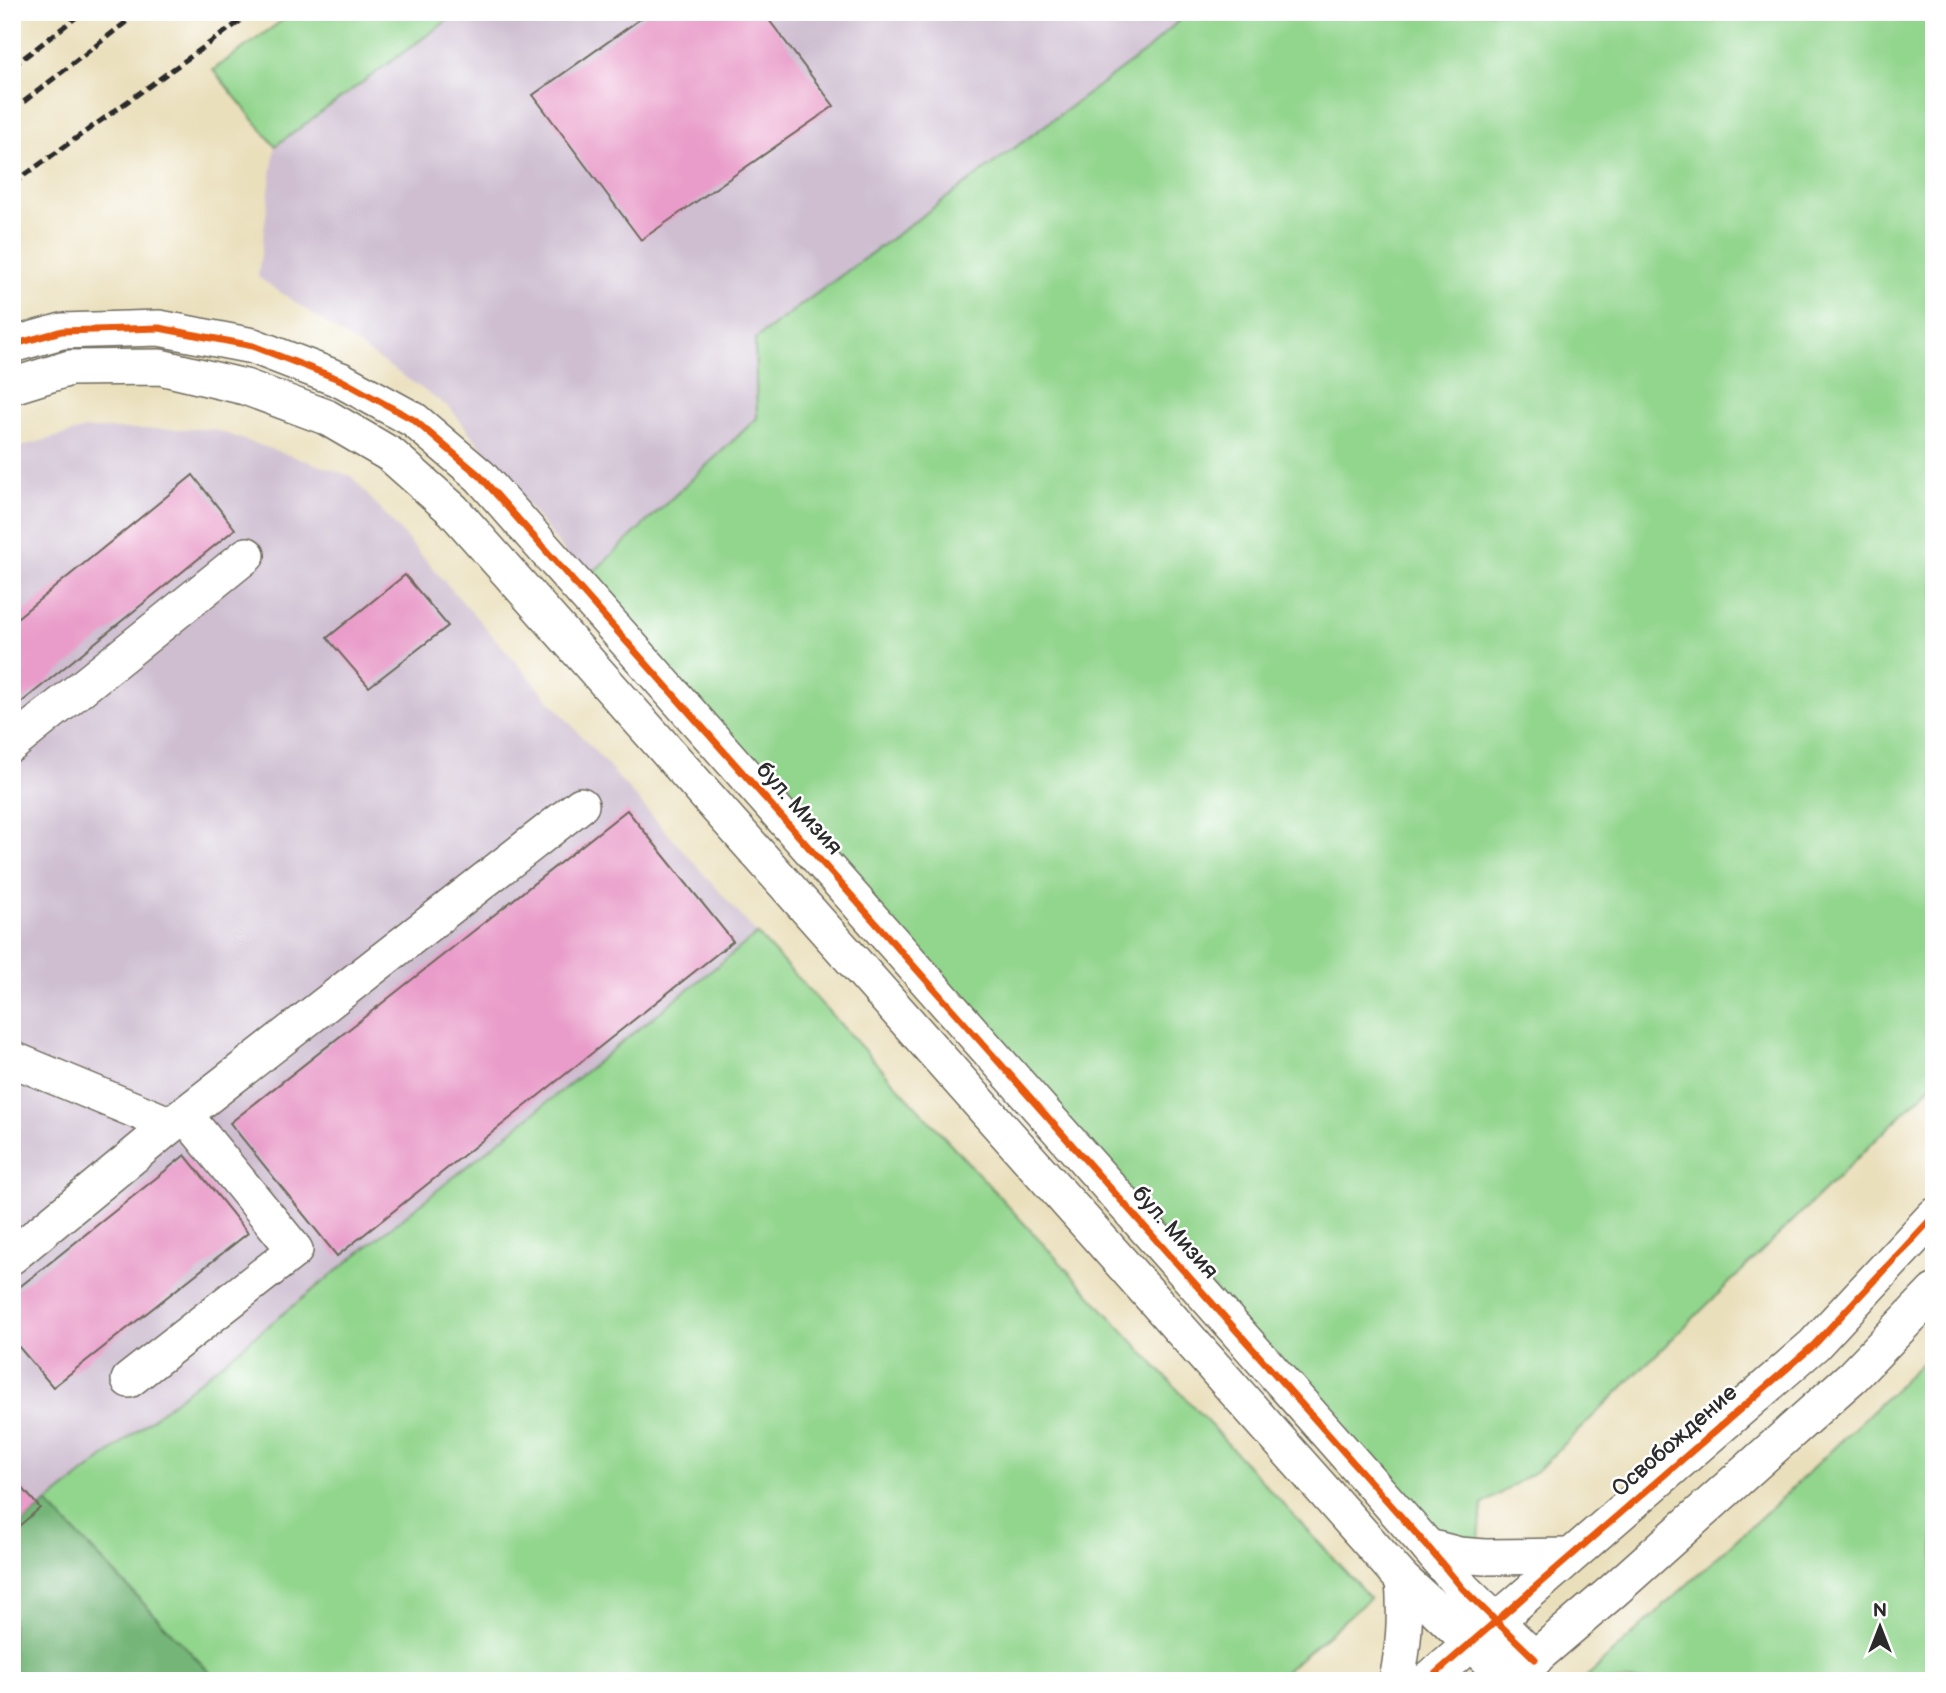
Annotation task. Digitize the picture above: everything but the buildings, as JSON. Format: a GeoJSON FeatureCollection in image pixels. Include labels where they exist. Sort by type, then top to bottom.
{"type":"FeatureCollection","features":[{"type":"Feature","properties":{"kind":"street","name":"бул. Мизия"},"geometry":{"type":"LineString","coordinates":[[12,345],[61,331],[159,328],[253,346],[341,380],[414,420],[480,477],[1428,1547],[1463,1589],[1483,1632]]}},
{"type":"Feature","properties":{"kind":"street"},"geometry":{"type":"LineString","coordinates":[[12,386],[70,368],[160,367],[245,387],[326,416],[391,456],[453,510],[1403,1580],[1483,1632],[1517,1673],[1853,1377],[1934,1292]]}},
{"type":"Feature","properties":{"kind":"street"},"geometry":{"type":"LineString","coordinates":[[12,744],[247,555]]}},
{"type":"Feature","properties":{"kind":"street"},"geometry":{"type":"LineString","coordinates":[[12,1256],[178,1120],[581,805]]}},
{"type":"Feature","properties":{"kind":"street"},"geometry":{"type":"LineString","coordinates":[[12,1059],[178,1120],[295,1250],[129,1380]]}},
{"type":"Feature","properties":{"kind":"street","name":"Освобождение"},"geometry":{"type":"LineString","coordinates":[[1427,1681],[1814,1345],[1934,1216]]}},
{"type":"Feature","properties":{"kind":"street"},"geometry":{"type":"LineString","coordinates":[[1428,1547],[1485,1558],[1569,1556]]}},
{"type":"Feature","properties":{"kind":"street"},"geometry":{"type":"LineString","coordinates":[[1397,1681],[1406,1617],[1403,1580]]}},
{"type":"Feature","properties":{"kind":"shaded area"},"geometry":{"type":"Polygon","coordinates":[[[459,12],[1188,12],[1146,51],[755,339],[757,418],[586,579],[450,408],[258,277],[275,146],[459,12]]]}},
{"type":"Feature","properties":{"kind":"shaded area"},"geometry":{"type":"Polygon","coordinates":[[[86,429],[212,429],[351,476],[757,934],[12,1532],[12,449],[86,429]]]}},
{"type":"Feature","properties":{"kind":"green space"},"geometry":{"type":"Polygon","coordinates":[[[294,12],[459,12],[275,146],[213,70],[294,12]]]}},
{"type":"Feature","properties":{"kind":"green space"},"geometry":{"type":"Polygon","coordinates":[[[1188,12],[1934,12],[1934,1083],[1539,1469],[1482,1505],[1479,1540],[1432,1537],[586,579],[757,418],[755,339],[1146,51],[1188,12]]]}},
{"type":"Feature","properties":{"kind":"green space"},"geometry":{"type":"Polygon","coordinates":[[[757,934],[1370,1598],[1274,1681],[218,1681],[47,1503],[757,934]]]}},
{"type":"Feature","properties":{"kind":"green space"},"geometry":{"type":"Polygon","coordinates":[[[1934,1351],[1934,1681],[1582,1681],[1785,1495],[1934,1351]]]}},
{"type":"Feature","properties":{"kind":"green space"},"geometry":{"type":"Polygon","coordinates":[[[47,1503],[218,1681],[12,1681],[12,1532],[47,1503]]]}},
{"type":"Feature","properties":{"kind":"railway"},"geometry":{"type":"LineString","coordinates":[[12,67],[83,12]]}},
{"type":"Feature","properties":{"kind":"railway"},"geometry":{"type":"LineString","coordinates":[[12,111],[139,12]]}},
{"type":"Feature","properties":{"kind":"railway"},"geometry":{"type":"LineString","coordinates":[[12,184],[253,12]]}},
{"type":"Feature","properties":{"kind":"cycle path"},"geometry":{"type":"LineString","coordinates":[[12,345],[62,331],[159,328],[253,346],[341,380],[414,420],[480,476],[1463,1589],[1535,1659]]}},
{"type":"Feature","properties":{"kind":"cycle path"},"geometry":{"type":"LineString","coordinates":[[1427,1681],[1814,1345],[1934,1216]]}}]}
